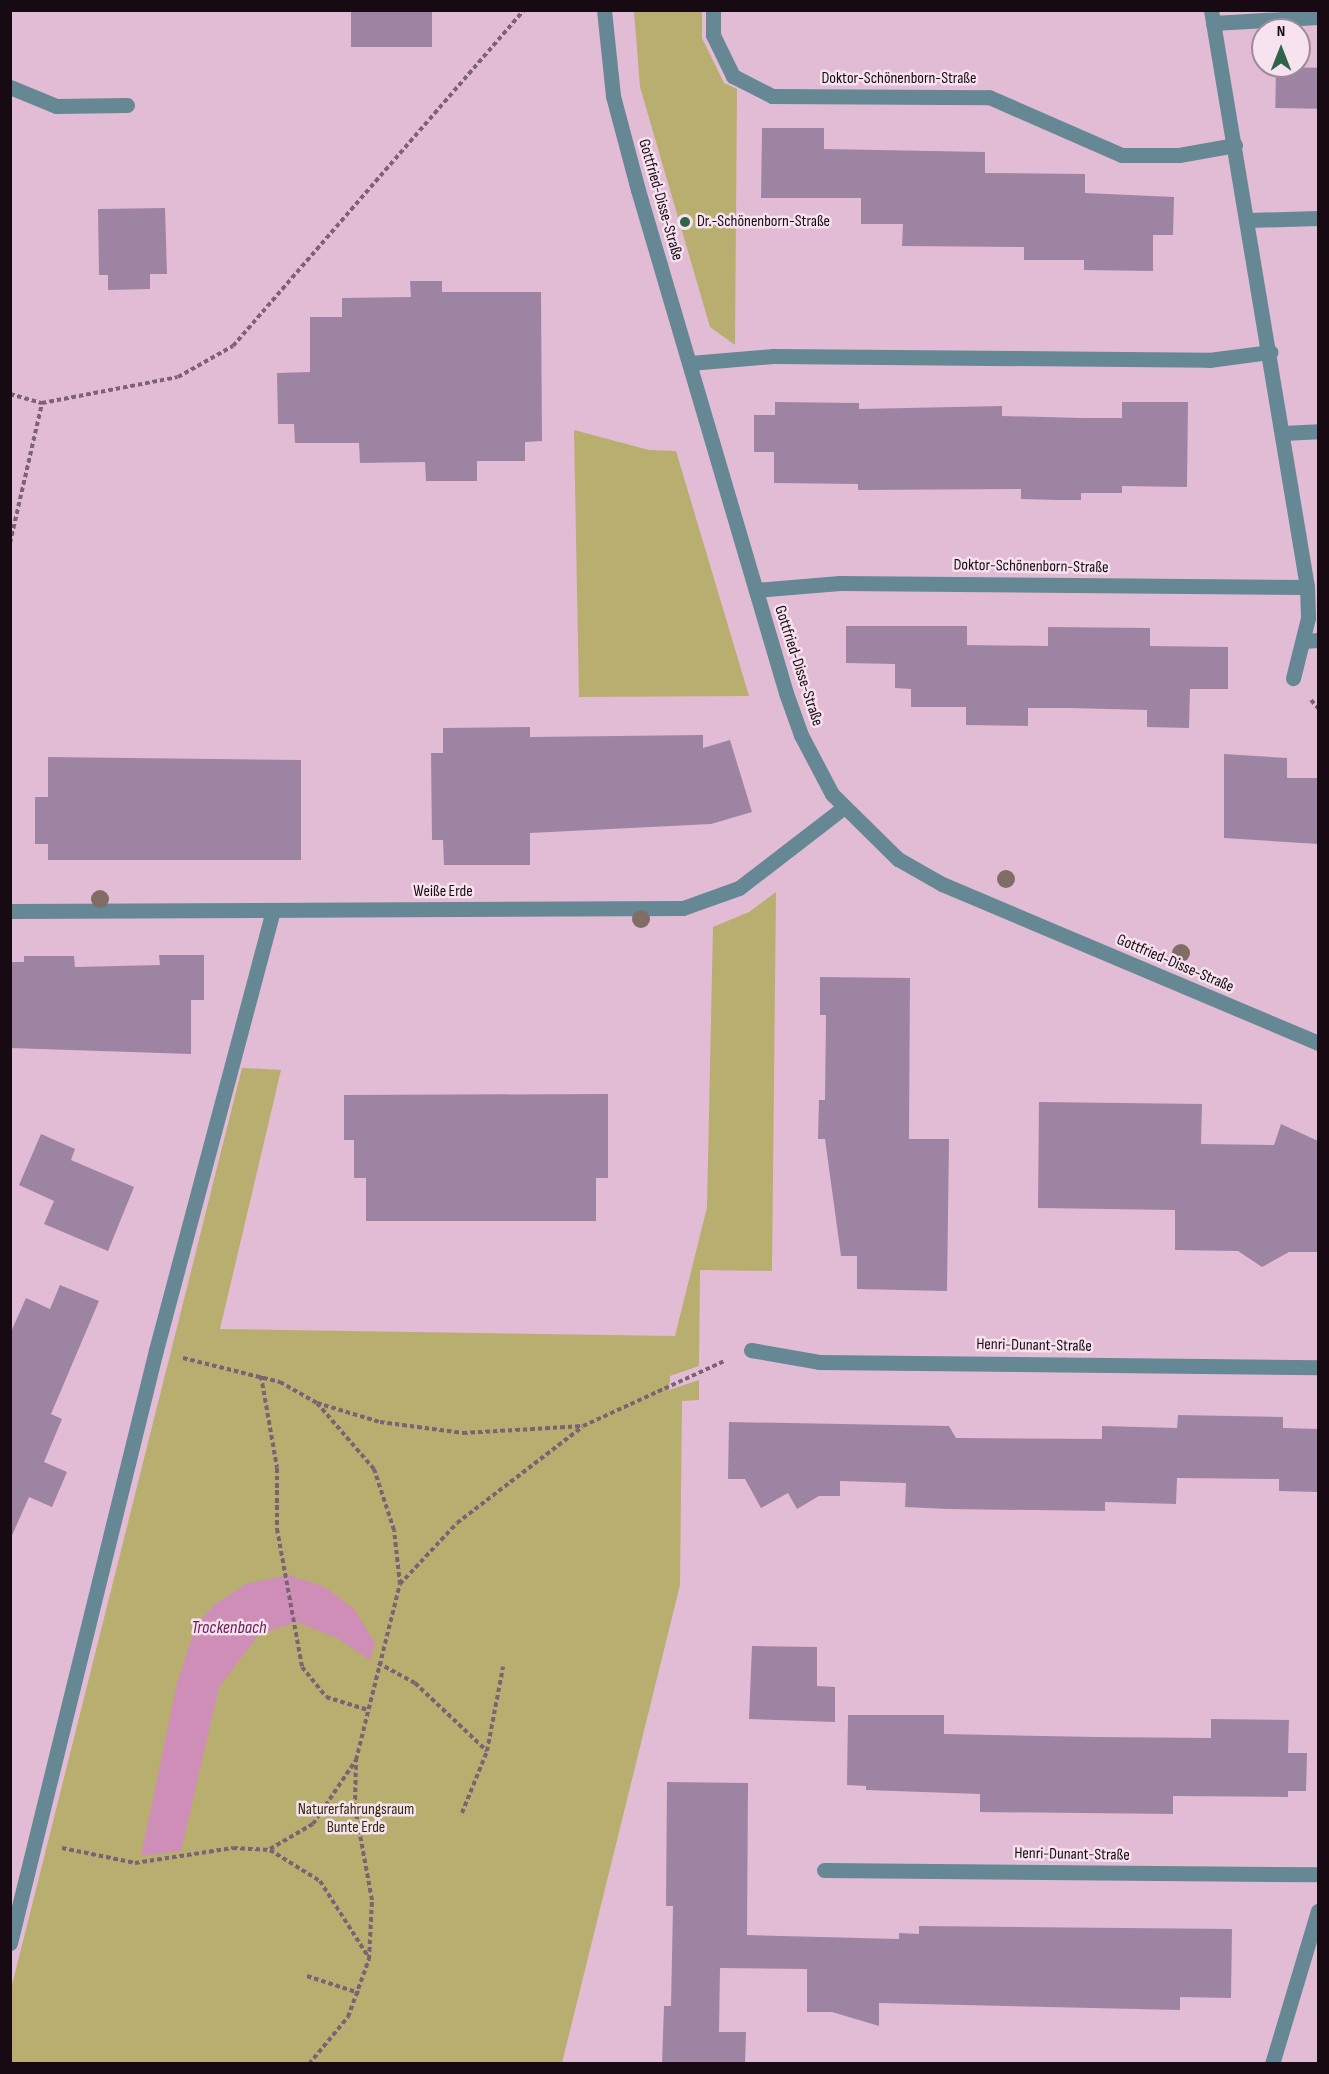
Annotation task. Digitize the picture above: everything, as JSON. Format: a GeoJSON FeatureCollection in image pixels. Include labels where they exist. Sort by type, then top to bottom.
{"type":"FeatureCollection","features":[{"type":"Feature","properties":{"kind":"street","name":"Gottfried-Disse-Straße"},"geometry":{"type":"LineString","coordinates":[[604,10],[621,131],[756,590],[801,735],[843,808],[898,859],[942,884],[1318,1043]]}},
{"type":"Feature","properties":{"kind":"street","name":"Doktor-Schönenborn-Straße"},"geometry":{"type":"LineString","coordinates":[[713,10],[713,35],[733,76],[772,96],[989,97],[1122,155],[1179,155],[1236,145]]}},
{"type":"Feature","properties":{"kind":"street"},"geometry":{"type":"LineString","coordinates":[[1293,678],[1311,641],[1307,587],[1249,220],[1212,17],[1318,17]]}},
{"type":"Feature","properties":{"kind":"street"},"geometry":{"type":"LineString","coordinates":[[10,87],[56,106],[127,105]]}},
{"type":"Feature","properties":{"kind":"street"},"geometry":{"type":"LineString","coordinates":[[1249,220],[1318,218]]}},
{"type":"Feature","properties":{"kind":"street"},"geometry":{"type":"LineString","coordinates":[[690,363],[774,356],[1209,360],[1270,352]]}},
{"type":"Feature","properties":{"kind":"street"},"geometry":{"type":"LineString","coordinates":[[1284,433],[1318,431]]}},
{"type":"Feature","properties":{"kind":"street","name":"Doktor-Schönenborn-Straße"},"geometry":{"type":"LineString","coordinates":[[756,590],[840,583],[1307,587]]}},
{"type":"Feature","properties":{"kind":"street","name":"Weiße Erde"},"geometry":{"type":"LineString","coordinates":[[10,911],[683,908],[739,888],[843,808]]}},
{"type":"Feature","properties":{"kind":"street"},"geometry":{"type":"LineString","coordinates":[[10,1943],[156,1350],[273,910]]}},
{"type":"Feature","properties":{"kind":"street","name":"Henri-Dunant-Straße"},"geometry":{"type":"LineString","coordinates":[[751,1350],[819,1362],[1318,1367]]}},
{"type":"Feature","properties":{"kind":"street","name":"Henri-Dunant-Straße"},"geometry":{"type":"LineString","coordinates":[[824,1870],[1318,1874]]}},
{"type":"Feature","properties":{"kind":"street"},"geometry":{"type":"LineString","coordinates":[[1272,2064],[1318,1911]]}},
{"type":"Feature","properties":{"kind":"path"},"geometry":{"type":"LineString","coordinates":[[10,394],[42,403],[178,377],[233,346],[524,10]]}},
{"type":"Feature","properties":{"kind":"path"},"geometry":{"type":"LineString","coordinates":[[10,543],[42,403]]}},
{"type":"Feature","properties":{"kind":"path"},"geometry":{"type":"LineString","coordinates":[[156,1350],[261,1377],[317,1403],[424,1431],[501,1433],[583,1426]]}},
{"type":"Feature","properties":{"kind":"path"},"geometry":{"type":"LineString","coordinates":[[400,1584],[457,1523],[583,1426],[751,1350]]}},
{"type":"Feature","properties":{"kind":"path"},"geometry":{"type":"LineString","coordinates":[[261,1377],[277,1468],[277,1529],[289,1575],[302,1667],[312,1685],[326,1696],[368,1710]]}},
{"type":"Feature","properties":{"kind":"path"},"geometry":{"type":"LineString","coordinates":[[309,2064],[333,2040],[358,1993],[369,1959],[372,1900],[356,1807],[356,1760],[378,1663],[400,1584],[392,1519],[374,1469],[317,1403]]}},
{"type":"Feature","properties":{"kind":"path"},"geometry":{"type":"LineString","coordinates":[[378,1663],[414,1683],[487,1751]]}},
{"type":"Feature","properties":{"kind":"path"},"geometry":{"type":"LineString","coordinates":[[462,1813],[487,1751],[503,1667]]}},
{"type":"Feature","properties":{"kind":"path"},"geometry":{"type":"LineString","coordinates":[[270,1850],[313,1824],[356,1760]]}},
{"type":"Feature","properties":{"kind":"path"},"geometry":{"type":"LineString","coordinates":[[38,1835],[78,1854],[135,1863],[234,1848],[270,1850],[320,1881],[369,1959]]}},
{"type":"Feature","properties":{"kind":"path"},"geometry":{"type":"LineString","coordinates":[[307,1976],[358,1993]]}},
{"type":"Feature","properties":{"kind":"green space"},"geometry":{"type":"Polygon","coordinates":[[[634,11],[702,11],[702,38],[724,83],[737,89],[735,345],[710,327],[640,87],[634,11]]]}},
{"type":"Feature","properties":{"kind":"green space"},"geometry":{"type":"Polygon","coordinates":[[[574,430],[649,450],[676,451],[749,696],[579,697],[574,430]]]}},
{"type":"Feature","properties":{"kind":"green space","name":"Naturerfahrungsraum Bunte Erde"},"geometry":{"type":"Polygon","coordinates":[[[776,892],[772,1271],[700,1270],[699,1366],[670,1376],[669,1390],[699,1380],[699,1400],[682,1401],[680,1585],[562,2063],[11,2064],[11,1989],[242,1068],[281,1070],[220,1329],[675,1336],[707,1207],[713,927],[749,912],[776,892]]]}},
{"type":"Feature","properties":{"kind":"water","name":"Trockenbach"},"geometry":{"type":"Polygon","coordinates":[[[289,1575],[325,1587],[354,1609],[375,1643],[370,1660],[337,1638],[297,1622],[259,1634],[219,1687],[181,1851],[141,1856],[177,1683],[196,1625],[214,1605],[246,1584],[289,1575]]]}},
{"type":"Feature","properties":{"kind":"building"},"geometry":{"type":"Polygon","coordinates":[[[351,10],[432,10],[432,47],[351,47],[351,10]]]}},
{"type":"Feature","properties":{"kind":"building"},"geometry":{"type":"Polygon","coordinates":[[[1311,68],[1318,68],[1317,109],[1275,108],[1276,78],[1311,78],[1311,68]]]}},
{"type":"Feature","properties":{"kind":"building"},"geometry":{"type":"Polygon","coordinates":[[[762,128],[824,128],[824,149],[985,152],[985,173],[1085,174],[1085,193],[1174,197],[1173,235],[1153,235],[1153,271],[1084,270],[1084,260],[1024,260],[1024,247],[902,246],[903,224],[861,224],[861,198],[761,198],[762,128]]]}},
{"type":"Feature","properties":{"kind":"building"},"geometry":{"type":"Polygon","coordinates":[[[165,208],[167,274],[150,274],[150,289],[108,290],[108,275],[99,275],[98,209],[165,208]]]}},
{"type":"Feature","properties":{"kind":"building"},"geometry":{"type":"Polygon","coordinates":[[[410,281],[442,281],[442,292],[541,292],[542,441],[525,442],[525,461],[477,461],[477,481],[426,481],[425,462],[360,463],[359,443],[295,443],[294,424],[278,424],[277,373],[310,372],[310,317],[342,317],[342,298],[411,297],[410,281]]]}},
{"type":"Feature","properties":{"kind":"building"},"geometry":{"type":"Polygon","coordinates":[[[775,402],[859,403],[859,409],[1002,406],[1002,416],[1122,418],[1122,402],[1188,402],[1187,487],[1122,486],[1122,493],[1081,493],[1081,500],[1056,500],[1021,499],[1021,489],[858,490],[858,484],[774,483],[774,452],[754,452],[754,415],[775,415],[775,402]]]}},
{"type":"Feature","properties":{"kind":"building"},"geometry":{"type":"Polygon","coordinates":[[[846,626],[967,626],[967,645],[1048,646],[1048,627],[1150,628],[1150,646],[1228,647],[1228,689],[1190,689],[1189,728],[1147,727],[1147,710],[1069,708],[1028,708],[1028,726],[966,725],[966,707],[911,707],[911,689],[895,688],[895,664],[846,663],[846,626]]]}},
{"type":"Feature","properties":{"kind":"building"},"geometry":{"type":"Polygon","coordinates":[[[530,727],[530,737],[703,735],[703,748],[730,740],[752,812],[711,824],[530,833],[530,865],[444,865],[443,840],[432,840],[431,753],[443,753],[443,728],[530,727]]]}},
{"type":"Feature","properties":{"kind":"building"},"geometry":{"type":"Polygon","coordinates":[[[1224,754],[1287,758],[1287,778],[1318,778],[1318,844],[1224,838],[1224,754]]]}},
{"type":"Feature","properties":{"kind":"building"},"geometry":{"type":"Polygon","coordinates":[[[48,757],[301,760],[301,860],[48,860],[48,844],[35,844],[35,797],[48,797],[48,757]]]}},
{"type":"Feature","properties":{"kind":"building"},"geometry":{"type":"Polygon","coordinates":[[[159,955],[204,955],[204,1000],[191,1000],[191,1054],[10,1048],[10,962],[24,962],[24,956],[74,956],[75,967],[160,965],[159,955]]]}},
{"type":"Feature","properties":{"kind":"building"},"geometry":{"type":"Polygon","coordinates":[[[820,977],[910,978],[909,1139],[949,1139],[947,1291],[857,1289],[857,1256],[841,1256],[825,1139],[818,1139],[819,1100],[825,1100],[826,1015],[820,1015],[820,977]]]}},
{"type":"Feature","properties":{"kind":"building"},"geometry":{"type":"Polygon","coordinates":[[[608,1094],[608,1178],[596,1178],[596,1221],[366,1221],[366,1178],[354,1178],[354,1140],[344,1140],[344,1095],[608,1094]]]}},
{"type":"Feature","properties":{"kind":"building"},"geometry":{"type":"Polygon","coordinates":[[[1039,1102],[1202,1104],[1201,1144],[1274,1145],[1281,1124],[1318,1141],[1318,1252],[1289,1252],[1262,1267],[1238,1251],[1175,1250],[1175,1210],[1038,1208],[1039,1102]]]}},
{"type":"Feature","properties":{"kind":"building"},"geometry":{"type":"Polygon","coordinates":[[[41,1134],[75,1149],[71,1160],[134,1187],[108,1251],[44,1224],[54,1201],[19,1185],[41,1134]]]}},
{"type":"Feature","properties":{"kind":"building"},"geometry":{"type":"Polygon","coordinates":[[[60,1285],[99,1301],[51,1414],[62,1419],[44,1462],[67,1472],[52,1507],[29,1497],[10,1540],[10,1334],[26,1298],[50,1309],[60,1285]]]}},
{"type":"Feature","properties":{"kind":"building"},"geometry":{"type":"Polygon","coordinates":[[[1178,1415],[1283,1417],[1283,1428],[1318,1429],[1318,1492],[1279,1491],[1279,1479],[1177,1478],[1176,1504],[1105,1502],[1105,1511],[947,1509],[905,1507],[906,1483],[840,1481],[840,1496],[819,1496],[797,1509],[788,1493],[761,1508],[745,1479],[728,1479],[729,1422],[949,1426],[956,1438],[1102,1439],[1102,1426],[1177,1428],[1178,1415]]]}},
{"type":"Feature","properties":{"kind":"building"},"geometry":{"type":"Polygon","coordinates":[[[752,1646],[817,1647],[817,1686],[835,1687],[835,1722],[749,1719],[752,1646]]]}},
{"type":"Feature","properties":{"kind":"building"},"geometry":{"type":"Polygon","coordinates":[[[848,1715],[944,1715],[944,1734],[1096,1737],[1211,1738],[1211,1719],[1289,1720],[1288,1753],[1307,1753],[1306,1791],[1288,1791],[1288,1797],[1173,1796],[1173,1814],[980,1812],[980,1794],[866,1790],[866,1786],[847,1785],[848,1715]]]}},
{"type":"Feature","properties":{"kind":"building"},"geometry":{"type":"Polygon","coordinates":[[[667,1782],[748,1783],[747,1935],[899,1939],[899,1933],[919,1934],[919,1926],[1232,1929],[1231,1998],[1180,1997],[1180,2010],[879,2003],[879,2026],[832,2012],[807,2012],[807,1969],[720,1968],[719,2032],[746,2032],[745,2064],[662,2064],[664,2006],[671,2006],[673,1906],[666,1906],[667,1782]]]}},
{"type":"Feature","properties":{"kind":"place","name":"Dr.-Schönenborn-Straße"},"geometry":{"type":"Point","coordinates":[685,222]}}]}
